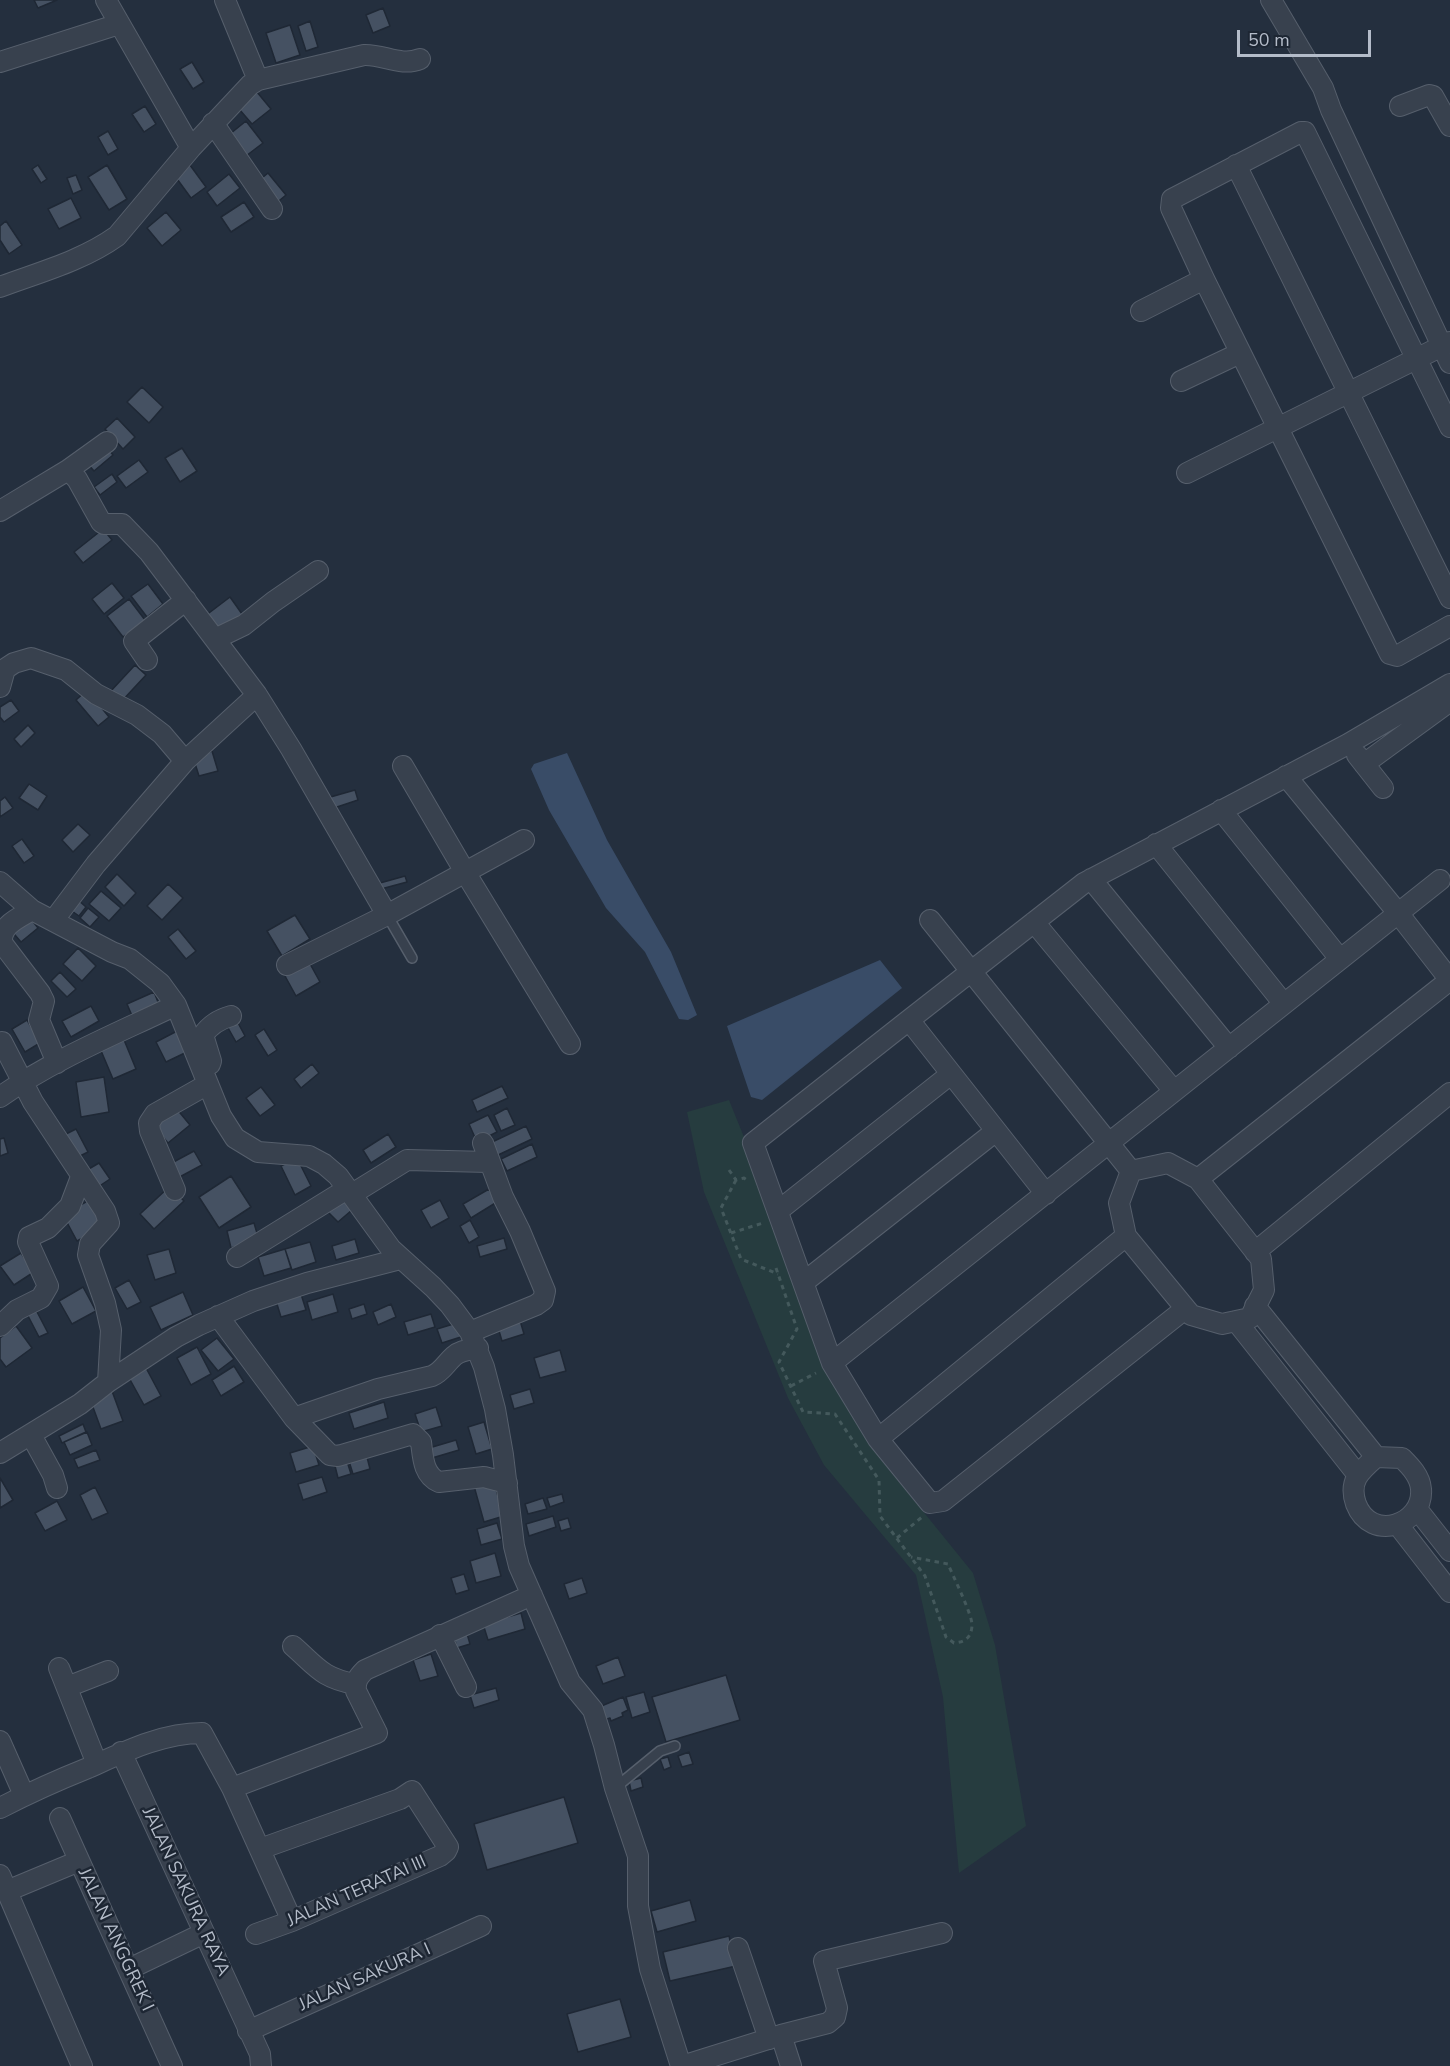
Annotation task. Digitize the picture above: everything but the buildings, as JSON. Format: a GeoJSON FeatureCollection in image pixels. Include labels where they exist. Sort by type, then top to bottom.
{"type":"FeatureCollection","features":[{"type":"Feature","properties":{"kind":"street"},"geometry":{"type":"LineString","coordinates":[[106,0],[190,148]]}},
{"type":"Feature","properties":{"kind":"street"},"geometry":{"type":"LineString","coordinates":[[225,0],[258,80]]}},
{"type":"Feature","properties":{"kind":"street"},"geometry":{"type":"LineString","coordinates":[[1187,473],[1415,358],[1448,350],[1331,110],[1323,88],[1271,0]]}},
{"type":"Feature","properties":{"kind":"street"},"geometry":{"type":"LineString","coordinates":[[0,62],[119,24]]}},
{"type":"Feature","properties":{"kind":"street"},"geometry":{"type":"LineString","coordinates":[[0,287],[73,261],[98,250],[117,236],[190,148],[239,95],[258,80],[364,55],[411,63],[420,59]]}},
{"type":"Feature","properties":{"kind":"street"},"geometry":{"type":"LineString","coordinates":[[1400,106],[1429,95],[1433,96],[1450,126]]}},
{"type":"Feature","properties":{"kind":"street"},"geometry":{"type":"LineString","coordinates":[[213,123],[272,209]]}},
{"type":"Feature","properties":{"kind":"street"},"geometry":{"type":"LineString","coordinates":[[1450,427],[1307,135],[1301,132],[1172,199],[1171,208],[1204,279],[1390,654],[1397,656],[1450,626]]}},
{"type":"Feature","properties":{"kind":"street"},"geometry":{"type":"LineString","coordinates":[[1236,165],[1450,598]]}},
{"type":"Feature","properties":{"kind":"street"},"geometry":{"type":"LineString","coordinates":[[1141,311],[1204,279]]}},
{"type":"Feature","properties":{"kind":"street"},"geometry":{"type":"LineString","coordinates":[[1181,381],[1240,353]]}},
{"type":"Feature","properties":{"kind":"street"},"geometry":{"type":"LineString","coordinates":[[0,511],[68,470],[107,442]]}},
{"type":"Feature","properties":{"kind":"street"},"geometry":{"type":"LineString","coordinates":[[68,470],[81,486],[101,522],[122,524],[149,552],[257,695],[291,749],[387,915]]}},
{"type":"Feature","properties":{"kind":"street"},"geometry":{"type":"LineString","coordinates":[[215,639],[244,625],[267,597],[318,571]]}},
{"type":"Feature","properties":{"kind":"street"},"geometry":{"type":"LineString","coordinates":[[147,660],[134,641],[186,600]]}},
{"type":"Feature","properties":{"kind":"street"},"geometry":{"type":"LineString","coordinates":[[0,687],[5,669],[14,663],[31,658],[66,670],[96,694],[146,722],[162,734],[185,761]]}},
{"type":"Feature","properties":{"kind":"street"},"geometry":{"type":"LineString","coordinates":[[1185,1309],[943,1501],[930,1503],[878,1438],[832,1363],[753,1143],[1091,879],[1348,744],[1450,684]]}},
{"type":"Feature","properties":{"kind":"street"},"geometry":{"type":"LineString","coordinates":[[53,921],[96,864],[185,761],[257,695]]}},
{"type":"Feature","properties":{"kind":"street"},"geometry":{"type":"LineString","coordinates":[[1364,764],[1450,701]]}},
{"type":"Feature","properties":{"kind":"street"},"geometry":{"type":"LineString","coordinates":[[1348,744],[1383,788]]}},
{"type":"Feature","properties":{"kind":"street"},"geometry":{"type":"LineString","coordinates":[[403,765],[570,1044]]}},
{"type":"Feature","properties":{"kind":"street"},"geometry":{"type":"LineString","coordinates":[[1198,1179],[1450,980],[1286,776]]}},
{"type":"Feature","properties":{"kind":"street"},"geometry":{"type":"LineString","coordinates":[[1221,810],[1340,959]]}},
{"type":"Feature","properties":{"kind":"street"},"geometry":{"type":"LineString","coordinates":[[287,965],[387,915],[524,840]]}},
{"type":"Feature","properties":{"kind":"street"},"geometry":{"type":"LineString","coordinates":[[1156,844],[1284,1004]]}},
{"type":"Feature","properties":{"kind":"street"},"geometry":{"type":"LineString","coordinates":[[1091,879],[1229,1048]]}},
{"type":"Feature","properties":{"kind":"street"},"geometry":{"type":"LineString","coordinates":[[832,1363],[1440,880]]}},
{"type":"Feature","properties":{"kind":"street"},"geometry":{"type":"LineString","coordinates":[[0,882],[32,910],[111,952],[130,959],[160,983],[176,1005],[221,1116],[235,1138],[258,1152],[309,1156],[331,1170],[350,1192],[391,1250],[433,1287],[474,1340],[495,1409],[514,1546],[519,1566],[570,1682],[592,1710],[638,1856],[638,1906],[650,1969],[681,2066],[828,2023],[836,2017],[837,2008],[824,1961],[942,1933]]}},
{"type":"Feature","properties":{"kind":"street"},"geometry":{"type":"LineString","coordinates":[[32,910],[5,926],[2,932],[2,943],[8,966],[40,993],[44,1001],[39,1020],[57,1063]]}},
{"type":"Feature","properties":{"kind":"street"},"geometry":{"type":"LineString","coordinates":[[930,920],[1131,1171]]}},
{"type":"Feature","properties":{"kind":"street"},"geometry":{"type":"LineString","coordinates":[[1034,922],[1174,1091]]}},
{"type":"Feature","properties":{"kind":"street"},"geometry":{"type":"LineString","coordinates":[[0,1097],[22,1081],[176,1005]]}},
{"type":"Feature","properties":{"kind":"street"},"geometry":{"type":"LineString","coordinates":[[175,1190],[150,1131],[149,1123],[155,1114],[205,1078],[211,1061],[203,1035],[208,1027],[222,1018],[231,1016]]}},
{"type":"Feature","properties":{"kind":"street"},"geometry":{"type":"LineString","coordinates":[[909,1020],[1046,1194]]}},
{"type":"Feature","properties":{"kind":"street"},"geometry":{"type":"LineString","coordinates":[[2,1042],[22,1081],[81,1177],[105,1211],[109,1223],[90,1244],[88,1255],[105,1303],[111,1330],[108,1382]]}},
{"type":"Feature","properties":{"kind":"street"},"geometry":{"type":"LineString","coordinates":[[779,1214],[951,1074]]}},
{"type":"Feature","properties":{"kind":"street"},"geometry":{"type":"LineString","coordinates":[[1255,1252],[1450,1093]]}},
{"type":"Feature","properties":{"kind":"street"},"geometry":{"type":"LineString","coordinates":[[804,1282],[996,1131]]}},
{"type":"Feature","properties":{"kind":"street"},"geometry":{"type":"LineString","coordinates":[[237,1257],[407,1161],[486,1152],[545,1291],[543,1300],[474,1340],[454,1356],[438,1374],[378,1389],[294,1418]]}},
{"type":"Feature","properties":{"kind":"street"},"geometry":{"type":"LineString","coordinates":[[1168,1163],[1198,1179],[1261,1259],[1264,1290],[1250,1318],[1222,1324],[1191,1315],[1185,1309],[1126,1236],[1119,1203],[1131,1171],[1168,1163]]}},
{"type":"Feature","properties":{"kind":"street"},"geometry":{"type":"LineString","coordinates":[[0,1326],[17,1310],[41,1298],[48,1286],[27,1242],[29,1237],[48,1228],[70,1206],[81,1177]]}},
{"type":"Feature","properties":{"kind":"street"},"geometry":{"type":"LineString","coordinates":[[878,1438],[1126,1236]]}},
{"type":"Feature","properties":{"kind":"street"},"geometry":{"type":"LineString","coordinates":[[0,1453],[80,1404],[108,1382],[176,1337],[218,1316],[253,1301],[307,1283],[400,1259]]}},
{"type":"Feature","properties":{"kind":"street"},"geometry":{"type":"LineString","coordinates":[[1255,1306],[1376,1457]]}},
{"type":"Feature","properties":{"kind":"street"},"geometry":{"type":"LineString","coordinates":[[218,1316],[294,1418],[330,1455],[338,1456],[412,1434],[421,1442],[425,1465],[434,1480],[439,1482],[484,1477],[507,1484]]}},
{"type":"Feature","properties":{"kind":"street"},"geometry":{"type":"LineString","coordinates":[[1236,1321],[1357,1474]]}},
{"type":"Feature","properties":{"kind":"street"},"geometry":{"type":"LineString","coordinates":[[31,1435],[53,1475],[57,1488]]}},
{"type":"Feature","properties":{"kind":"street"},"geometry":{"type":"LineString","coordinates":[[1376,1457],[1402,1458],[1414,1471],[1421,1489],[1417,1509],[1398,1525],[1377,1526],[1360,1513],[1353,1495],[1357,1474],[1376,1457]]}},
{"type":"Feature","properties":{"kind":"street"},"geometry":{"type":"LineString","coordinates":[[1417,1509],[1450,1551]]}},
{"type":"Feature","properties":{"kind":"street"},"geometry":{"type":"LineString","coordinates":[[1398,1525],[1450,1592]]}},
{"type":"Feature","properties":{"kind":"street"},"geometry":{"type":"LineString","coordinates":[[232,1788],[377,1733],[356,1691],[355,1684],[358,1676],[365,1670],[440,1635],[532,1595]]}},
{"type":"Feature","properties":{"kind":"street"},"geometry":{"type":"LineString","coordinates":[[440,1635],[466,1687]]}},
{"type":"Feature","properties":{"kind":"street"},"geometry":{"type":"LineString","coordinates":[[293,1646],[323,1673],[336,1680],[355,1684]]}},
{"type":"Feature","properties":{"kind":"street"},"geometry":{"type":"LineString","coordinates":[[59,1668],[97,1764]]}},
{"type":"Feature","properties":{"kind":"street"},"geometry":{"type":"LineString","coordinates":[[68,1687],[108,1671]]}},
{"type":"Feature","properties":{"kind":"street"},"geometry":{"type":"LineString","coordinates":[[0,1808],[121,1752],[179,1734],[202,1733],[232,1788],[292,1921]]}},
{"type":"Feature","properties":{"kind":"street"},"geometry":{"type":"LineString","coordinates":[[0,1741],[24,1795]]}},
{"type":"Feature","properties":{"kind":"street","name":"JALAN SAKURA RAYA"},"geometry":{"type":"LineString","coordinates":[[121,1752],[260,2054],[261,2066]]}},
{"type":"Feature","properties":{"kind":"street","name":"JALAN TERATAI III"},"geometry":{"type":"LineString","coordinates":[[256,1934],[292,1921],[440,1856],[448,1847],[412,1791],[400,1799],[260,1849]]}},
{"type":"Feature","properties":{"kind":"street","name":"JALAN ANGGREK I"},"geometry":{"type":"LineString","coordinates":[[60,1818],[171,2064]]}},
{"type":"Feature","properties":{"kind":"street"},"geometry":{"type":"LineString","coordinates":[[79,1861],[4,1883],[82,2066]]}},
{"type":"Feature","properties":{"kind":"street","name":"JALAN SAKURA I"},"geometry":{"type":"LineString","coordinates":[[248,2031],[481,1926]]}},
{"type":"Feature","properties":{"kind":"street"},"geometry":{"type":"LineString","coordinates":[[129,1969],[204,1933]]}},
{"type":"Feature","properties":{"kind":"street"},"geometry":{"type":"LineString","coordinates":[[738,1948],[775,2037],[791,2066]]}},
{"type":"Feature","properties":{"kind":"lane"},"geometry":{"type":"LineString","coordinates":[[387,915],[412,958]]}},
{"type":"Feature","properties":{"kind":"lane"},"geometry":{"type":"LineString","coordinates":[[615,1788],[660,1751],[675,1746]]}},
{"type":"Feature","properties":{"kind":"path"},"geometry":{"type":"LineString","coordinates":[[736,1180],[721,1208],[741,1259],[778,1274]]}},
{"type":"Feature","properties":{"kind":"path"},"geometry":{"type":"LineString","coordinates":[[731,1233],[779,1214]]}},
{"type":"Feature","properties":{"kind":"path"},"geometry":{"type":"LineString","coordinates":[[791,1386],[832,1363]]}},
{"type":"Feature","properties":{"kind":"path"},"geometry":{"type":"LineString","coordinates":[[897,1538],[928,1513],[930,1503]]}},
{"type":"Feature","properties":{"kind":"path"},"geometry":{"type":"LineString","coordinates":[[911,1557],[948,1564],[973,1624],[969,1637],[963,1642],[954,1643],[946,1637],[925,1576],[911,1557]]}},
{"type":"Feature","properties":{"kind":"green space"},"geometry":{"type":"Polygon","coordinates":[[[729,1100],[750,1152],[823,1362],[849,1411],[875,1452],[973,1573],[995,1645],[1026,1826],[959,1873],[943,1697],[916,1575],[824,1465],[788,1398],[704,1192],[687,1112],[729,1100]]]}},
{"type":"Feature","properties":{"kind":"water"},"geometry":{"type":"Polygon","coordinates":[[[567,753],[607,840],[671,952],[697,1015],[688,1020],[679,1019],[645,952],[606,908],[549,810],[531,769],[534,764],[567,753]]]}},
{"type":"Feature","properties":{"kind":"water"},"geometry":{"type":"Polygon","coordinates":[[[880,960],[902,988],[762,1100],[751,1097],[727,1026],[880,960]]]}}]}
